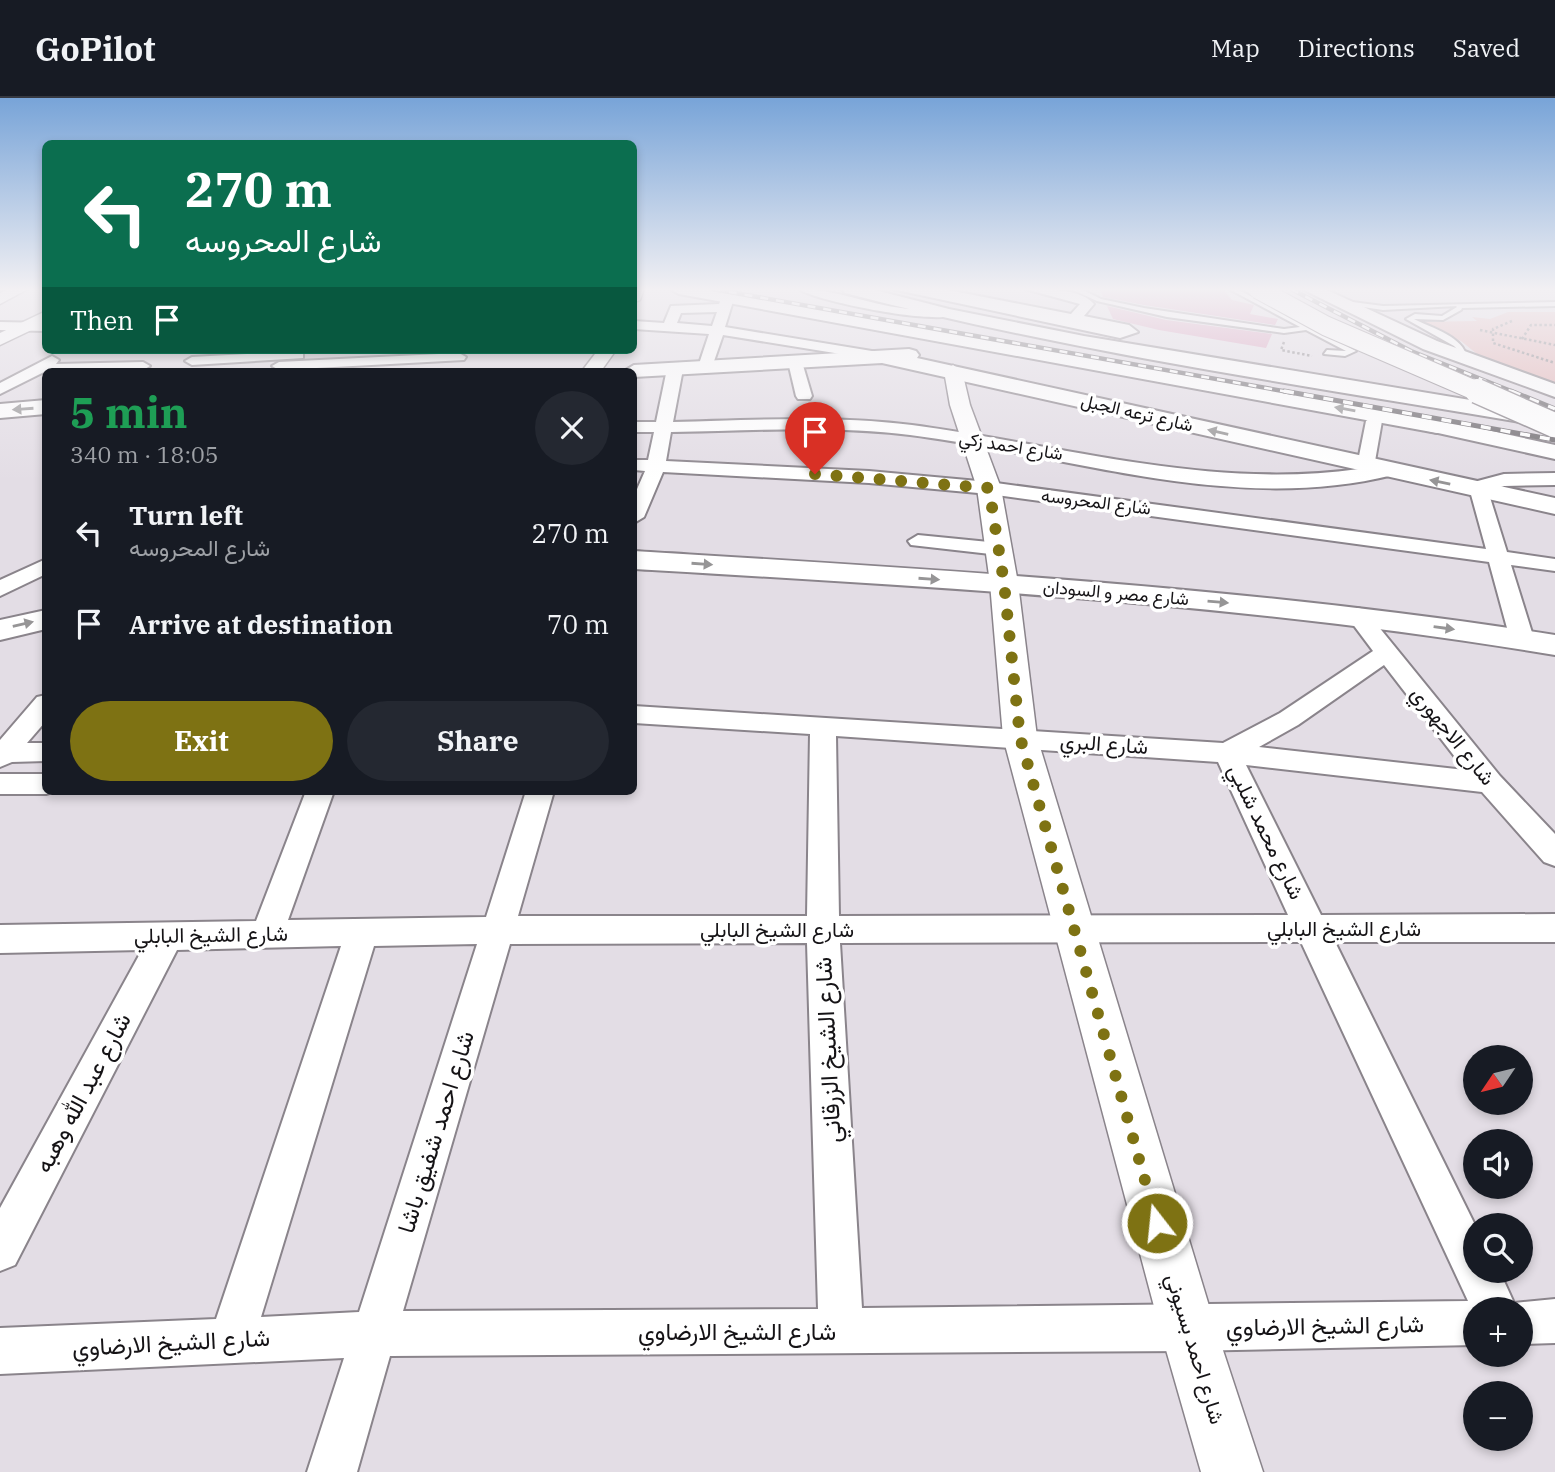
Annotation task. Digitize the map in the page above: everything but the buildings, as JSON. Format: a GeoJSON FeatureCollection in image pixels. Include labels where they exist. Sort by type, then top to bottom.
{"type":"FeatureCollection","features":[{"type":"Feature","properties":{"kind":"main road"},"geometry":{"type":"LineString","coordinates":[[637,371],[929,353]]}},
{"type":"Feature","properties":{"kind":"main road"},"geometry":{"type":"LineString","coordinates":[[1037,353],[1437,426],[1555,452]]}},
{"type":"Feature","properties":{"kind":"main road"},"geometry":{"type":"LineString","coordinates":[[1149,353],[1555,423]]}},
{"type":"Feature","properties":{"kind":"main road"},"geometry":{"type":"LineString","coordinates":[[1371,353],[1555,435]]}},
{"type":"Feature","properties":{"kind":"main road"},"geometry":{"type":"LineString","coordinates":[[1390,353],[1555,423]]}},
{"type":"Feature","properties":{"kind":"main road"},"geometry":{"type":"LineString","coordinates":[[1452,353],[1555,391]]}},
{"type":"Feature","properties":{"kind":"main road","name":"شارع ترعه الجبل"},"geometry":{"type":"LineString","coordinates":[[884,356],[1555,506]]}},
{"type":"Feature","properties":{"kind":"main road"},"geometry":{"type":"LineString","coordinates":[[0,411],[42,407]]}},
{"type":"Feature","properties":{"kind":"main road","name":"شارع مصر و السودان"},"geometry":{"type":"LineString","coordinates":[[637,560],[1002,566],[1555,645]]}},
{"type":"Feature","properties":{"kind":"main road"},"geometry":{"type":"LineString","coordinates":[[0,630],[42,620]]}},
{"type":"Feature","properties":{"kind":"street"},"geometry":{"type":"LineString","coordinates":[[705,367],[709,353]]}},
{"type":"Feature","properties":{"kind":"street","name":"شارع ترعه الجبل"},"geometry":{"type":"LineString","coordinates":[[874,353],[884,356]]}},
{"type":"Feature","properties":{"kind":"street"},"geometry":{"type":"LineString","coordinates":[[0,389],[62,354]]}},
{"type":"Feature","properties":{"kind":"street"},"geometry":{"type":"LineString","coordinates":[[226,368],[238,354]]}},
{"type":"Feature","properties":{"kind":"street"},"geometry":{"type":"LineString","coordinates":[[192,361],[238,354],[397,360],[459,357]]}},
{"type":"Feature","properties":{"kind":"street"},"geometry":{"type":"LineString","coordinates":[[593,368],[604,354]]}},
{"type":"Feature","properties":{"kind":"street"},"geometry":{"type":"LineString","coordinates":[[279,366],[326,359]]}},
{"type":"Feature","properties":{"kind":"street"},"geometry":{"type":"LineString","coordinates":[[795,362],[804,396]]}},
{"type":"Feature","properties":{"kind":"street"},"geometry":{"type":"LineString","coordinates":[[64,368],[144,365]]}},
{"type":"Feature","properties":{"kind":"street"},"geometry":{"type":"LineString","coordinates":[[37,369],[42,369]]}},
{"type":"Feature","properties":{"kind":"street"},"geometry":{"type":"LineString","coordinates":[[637,510],[656,466],[666,427],[675,369]]}},
{"type":"Feature","properties":{"kind":"street","name":"شارع احمد بسيوني"},"geometry":{"type":"LineString","coordinates":[[953,371],[960,405],[975,440],[989,488],[1002,566],[1020,737],[1188,1329],[1232,1472]]}},
{"type":"Feature","properties":{"kind":"street"},"geometry":{"type":"LineString","coordinates":[[1374,421],[1377,468]]}},
{"type":"Feature","properties":{"kind":"street","name":"شارع احمد زكي"},"geometry":{"type":"LineString","coordinates":[[637,427],[792,426],[833,423],[975,440],[1139,468],[1264,482],[1322,480],[1377,468]]}},
{"type":"Feature","properties":{"kind":"street"},"geometry":{"type":"LineString","coordinates":[[1119,448],[1142,455],[1139,468]]}},
{"type":"Feature","properties":{"kind":"street","name":"شارع المحروسه"},"geometry":{"type":"LineString","coordinates":[[637,465],[869,477],[989,488],[1555,565]]}},
{"type":"Feature","properties":{"kind":"street"},"geometry":{"type":"LineString","coordinates":[[1522,639],[1479,491],[1481,486],[1494,481],[1555,479]]}},
{"type":"Feature","properties":{"kind":"street"},"geometry":{"type":"LineString","coordinates":[[918,541],[1002,566]]}},
{"type":"Feature","properties":{"kind":"street"},"geometry":{"type":"LineString","coordinates":[[0,589],[42,567]]}},
{"type":"Feature","properties":{"kind":"street","name":"شارع الاجهوري"},"geometry":{"type":"LineString","coordinates":[[1357,615],[1490,783],[1555,853]]}},
{"type":"Feature","properties":{"kind":"street","name":"شارع محمد شلبي"},"geometry":{"type":"LineString","coordinates":[[1386,653],[1289,719],[1227,753],[1463,1245]]}},
{"type":"Feature","properties":{"kind":"street"},"geometry":{"type":"LineString","coordinates":[[2,756],[42,708]]}},
{"type":"Feature","properties":{"kind":"street","name":"شارع البري"},"geometry":{"type":"LineString","coordinates":[[637,714],[1020,737],[1227,753],[1490,783]]}},
{"type":"Feature","properties":{"kind":"street","name":"شارع الشيخ الزرقاني"},"geometry":{"type":"LineString","coordinates":[[823,727],[823,930],[841,1331]]}},
{"type":"Feature","properties":{"kind":"street"},"geometry":{"type":"LineString","coordinates":[[2,756],[42,752]]}},
{"type":"Feature","properties":{"kind":"street"},"geometry":{"type":"LineString","coordinates":[[0,784],[42,784]]}},
{"type":"Feature","properties":{"kind":"street"},"geometry":{"type":"LineString","coordinates":[[268,934],[319,795]]}},
{"type":"Feature","properties":{"kind":"street","name":"شارع احمد شفيق باشا"},"geometry":{"type":"LineString","coordinates":[[332,1472],[539,795]]}},
{"type":"Feature","properties":{"kind":"street","name":"شارع الشيخ البابلي"},"geometry":{"type":"LineString","coordinates":[[0,939],[497,930],[1555,928]]}},
{"type":"Feature","properties":{"kind":"street"},"geometry":{"type":"LineString","coordinates":[[232,1340],[362,933]]}},
{"type":"Feature","properties":{"kind":"street","name":"شارع عبد الله وهبه"},"geometry":{"type":"LineString","coordinates":[[0,1250],[167,936]]}},
{"type":"Feature","properties":{"kind":"street"},"geometry":{"type":"LineString","coordinates":[[1533,1322],[1555,1321]]}},
{"type":"Feature","properties":{"kind":"street","name":"شارع الشيخ الارضاوي"},"geometry":{"type":"LineString","coordinates":[[0,1351],[376,1334],[1188,1329],[1463,1323]]}},
{"type":"Feature","properties":{"kind":"lane"},"geometry":{"type":"LineString","coordinates":[[1462,353],[1463,358]]}},
{"type":"Feature","properties":{"kind":"path"},"geometry":{"type":"LineString","coordinates":[[1521,353],[1555,363]]}},
{"type":"Feature","properties":{"kind":"shaded area"},"geometry":{"type":"Polygon","coordinates":[[[1476,353],[1555,353],[1555,384],[1482,358],[1476,353]]]}},
{"type":"Feature","properties":{"kind":"railway"},"geometry":{"type":"LineString","coordinates":[[1071,353],[1294,393]]}},
{"type":"Feature","properties":{"kind":"railway"},"geometry":{"type":"LineString","coordinates":[[1416,353],[1511,391]]}},
{"type":"Feature","properties":{"kind":"railway"},"geometry":{"type":"LineString","coordinates":[[1284,391],[1555,440]]}},
{"type":"Feature","properties":{"kind":"railway"},"geometry":{"type":"LineString","coordinates":[[1511,391],[1516,393]]}},
{"type":"Feature","properties":{"kind":"railway"},"geometry":{"type":"LineString","coordinates":[[1511,391],[1555,409]]}},
{"type":"Feature","properties":{"kind":"route"},"geometry":{"type":"LineString","coordinates":[[815,474],[989,488],[1004,583],[1020,737],[1157,1223]]}}]}
